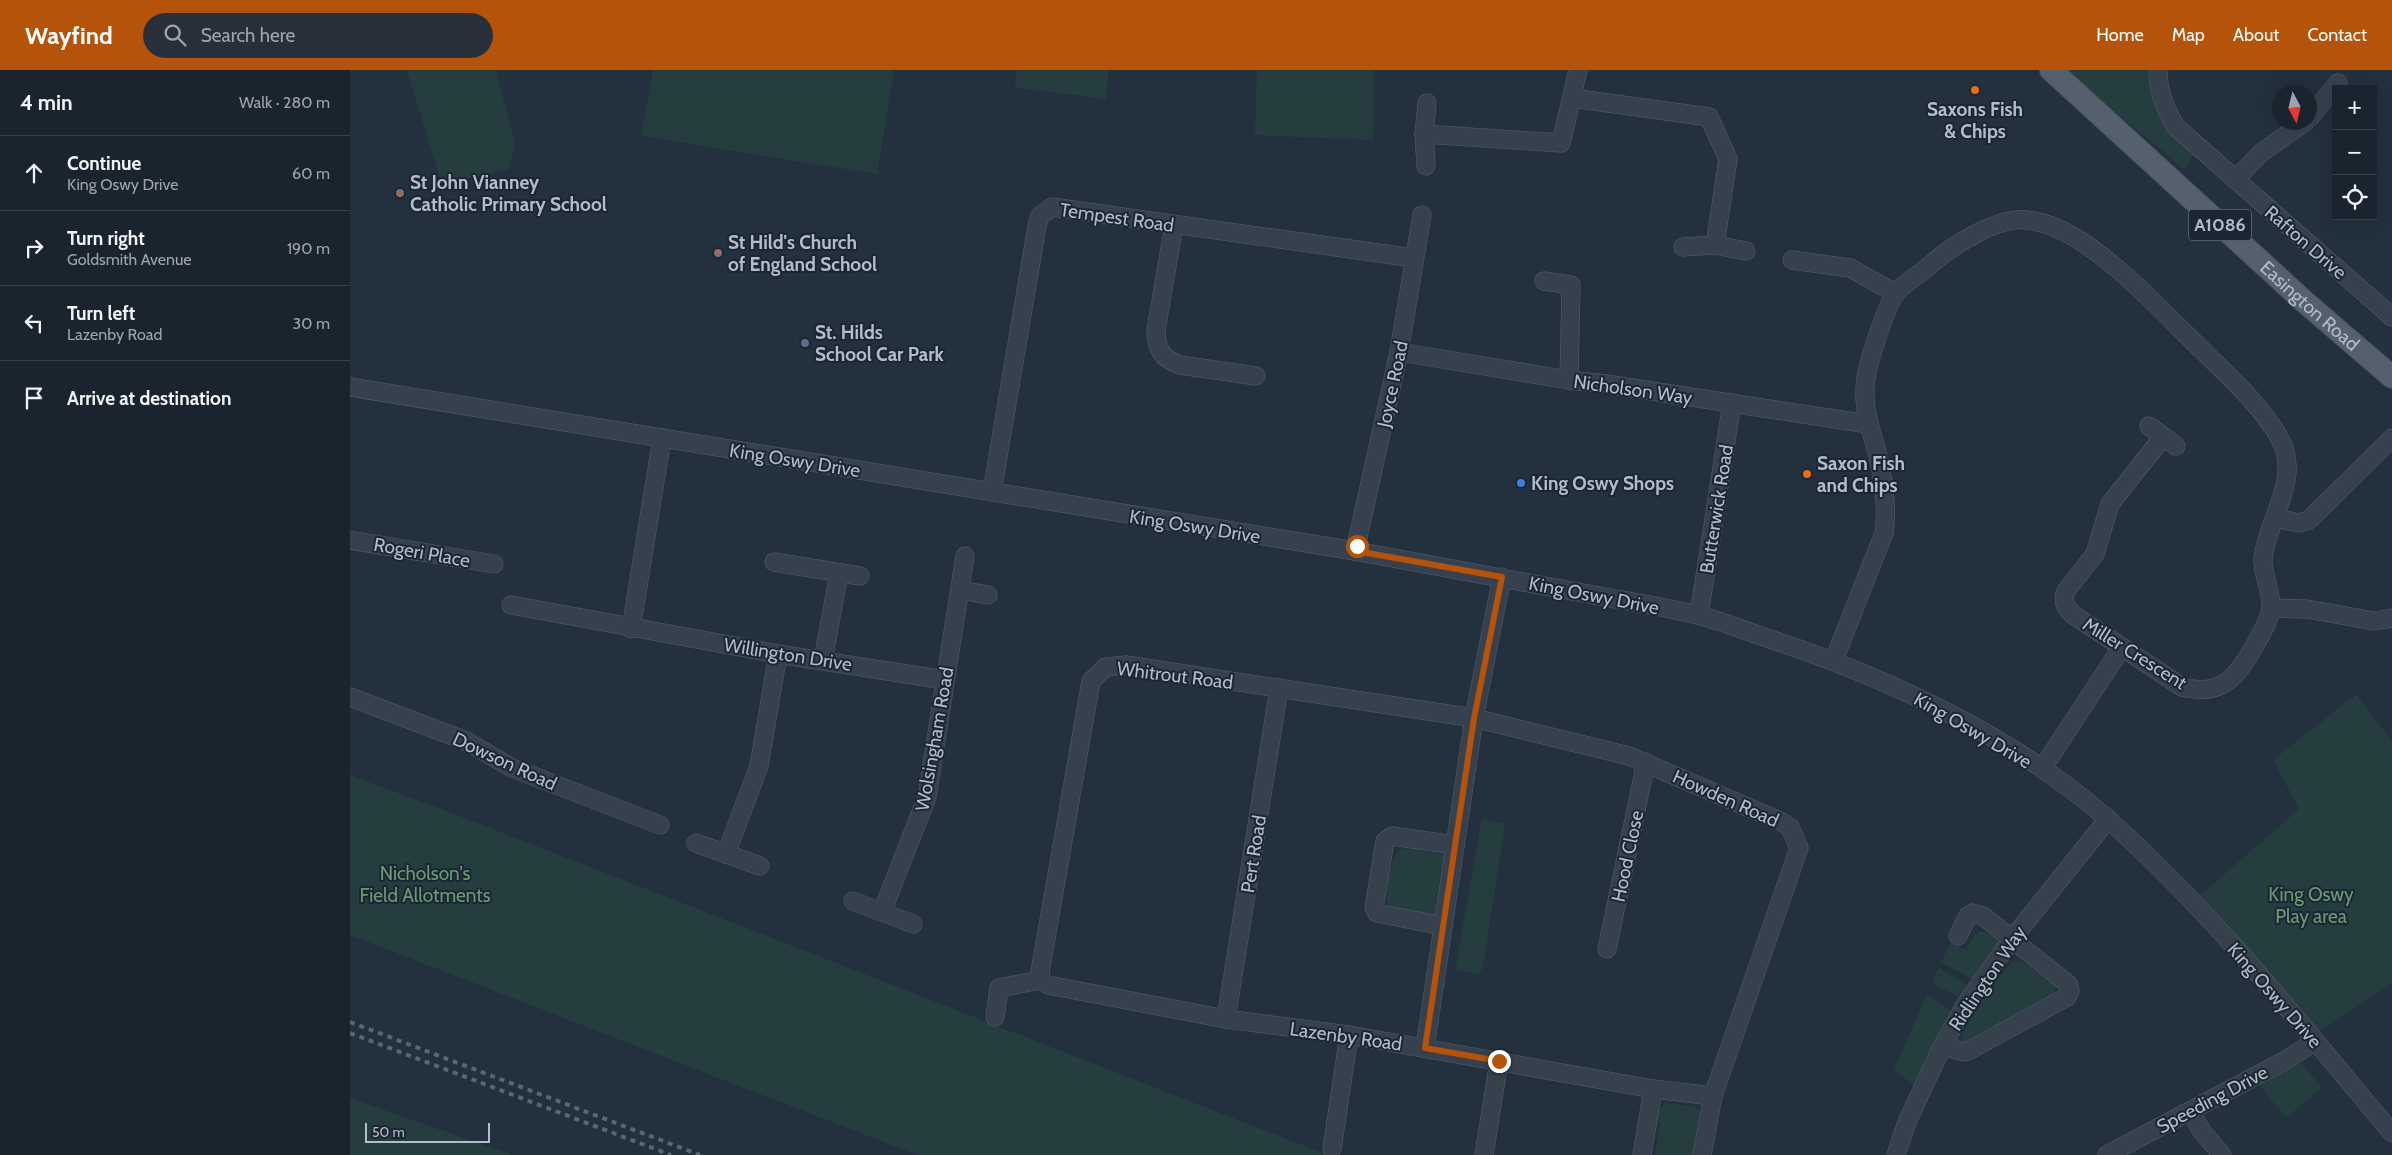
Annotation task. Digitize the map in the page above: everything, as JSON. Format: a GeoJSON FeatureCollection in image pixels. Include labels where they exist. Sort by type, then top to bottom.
{"type":"FeatureCollection","features":[{"type":"Feature","properties":{"kind":"main road","name":"Easington Road"},"geometry":{"type":"LineString","coordinates":[[2050,70],[2306,303],[2392,377]]}},
{"type":"Feature","properties":{"kind":"street"},"geometry":{"type":"LineString","coordinates":[[1424,134],[1561,143],[1578,70]]}},
{"type":"Feature","properties":{"kind":"street","name":"Rafton Drive"},"geometry":{"type":"LineString","coordinates":[[2158,70],[2158,84],[2165,108],[2176,126],[2392,317]]}},
{"type":"Feature","properties":{"kind":"street"},"geometry":{"type":"LineString","coordinates":[[2317,108],[2338,83]]}},
{"type":"Feature","properties":{"kind":"street"},"geometry":{"type":"LineString","coordinates":[[1572,98],[1709,117],[1728,159],[1715,245]]}},
{"type":"Feature","properties":{"kind":"street"},"geometry":{"type":"LineString","coordinates":[[1426,166],[1424,134],[1427,103]]}},
{"type":"Feature","properties":{"kind":"street"},"geometry":{"type":"LineString","coordinates":[[2235,180],[2262,152],[2294,130]]}},
{"type":"Feature","properties":{"kind":"street","name":"Tempest Road"},"geometry":{"type":"LineString","coordinates":[[992,492],[1040,216],[1052,207],[1414,258]]}},
{"type":"Feature","properties":{"kind":"street","name":"Joyce Road"},"geometry":{"type":"LineString","coordinates":[[1356,551],[1400,352],[1422,215]]}},
{"type":"Feature","properties":{"kind":"street","name":"Miller Crescent"},"geometry":{"type":"LineString","coordinates":[[1895,293],[1942,254],[1985,230],[2004,222],[2025,219],[2060,229],[2079,240],[2147,296],[2252,401],[2280,438],[2288,478],[2263,561],[2269,584],[2271,608],[2263,632],[2243,667],[2227,683],[2212,689],[2198,691],[2182,686],[2072,614],[2065,606],[2063,597],[2095,554],[2110,504],[2163,436]]}},
{"type":"Feature","properties":{"kind":"street"},"geometry":{"type":"LineString","coordinates":[[1174,225],[1156,330],[1156,345],[1162,355],[1170,362],[1256,376]]}},
{"type":"Feature","properties":{"kind":"street"},"geometry":{"type":"LineString","coordinates":[[1683,248],[1715,245],[1746,251]]}},
{"type":"Feature","properties":{"kind":"street"},"geometry":{"type":"LineString","coordinates":[[1792,260],[1850,268],[1895,293],[1879,332],[1867,373],[1865,399],[1868,424],[1881,468],[1887,514],[1884,533],[1834,660]]}},
{"type":"Feature","properties":{"kind":"street"},"geometry":{"type":"LineString","coordinates":[[1544,280],[1571,285],[1569,380]]}},
{"type":"Feature","properties":{"kind":"street","name":"Nicholson Way"},"geometry":{"type":"LineString","coordinates":[[1400,352],[1569,380],[1868,424]]}},
{"type":"Feature","properties":{"kind":"street","name":"King Oswy Drive"},"geometry":{"type":"LineString","coordinates":[[350,388],[1356,551],[1502,577],[1699,615],[1834,660],[1918,696],[2042,769],[2108,820],[2199,907],[2315,1041],[2392,1134]]}},
{"type":"Feature","properties":{"kind":"street","name":"Butterwick Road"},"geometry":{"type":"LineString","coordinates":[[1699,615],[1732,403]]}},
{"type":"Feature","properties":{"kind":"street"},"geometry":{"type":"LineString","coordinates":[[631,629],[662,438]]}},
{"type":"Feature","properties":{"kind":"street"},"geometry":{"type":"LineString","coordinates":[[2275,518],[2300,523],[2309,520],[2392,438]]}},
{"type":"Feature","properties":{"kind":"street","name":"Rogeri Place"},"geometry":{"type":"LineString","coordinates":[[350,540],[494,564]]}},
{"type":"Feature","properties":{"kind":"street","name":"Wolsingham Road"},"geometry":{"type":"LineString","coordinates":[[882,912],[925,804],[965,556]]}},
{"type":"Feature","properties":{"kind":"street"},"geometry":{"type":"LineString","coordinates":[[774,562],[860,576]]}},
{"type":"Feature","properties":{"kind":"street"},"geometry":{"type":"LineString","coordinates":[[823,660],[839,573]]}},
{"type":"Feature","properties":{"kind":"street"},"geometry":{"type":"LineString","coordinates":[[1425,1048],[1474,718],[1502,577]]}},
{"type":"Feature","properties":{"kind":"street"},"geometry":{"type":"LineString","coordinates":[[960,590],[988,595]]}},
{"type":"Feature","properties":{"kind":"street","name":"Willington Drive"},"geometry":{"type":"LineString","coordinates":[[511,605],[631,629],[945,680]]}},
{"type":"Feature","properties":{"kind":"street"},"geometry":{"type":"LineString","coordinates":[[2271,608],[2306,608],[2374,621],[2392,618]]}},
{"type":"Feature","properties":{"kind":"street"},"geometry":{"type":"LineString","coordinates":[[2042,769],[2122,647]]}},
{"type":"Feature","properties":{"kind":"street"},"geometry":{"type":"LineString","coordinates":[[726,854],[759,766],[778,654]]}},
{"type":"Feature","properties":{"kind":"street","name":"Whitrout Road"},"geometry":{"type":"LineString","coordinates":[[1040,980],[1091,681],[1106,667],[1126,665],[1474,718]]}},
{"type":"Feature","properties":{"kind":"street","name":"Pert Road"},"geometry":{"type":"LineString","coordinates":[[1226,1019],[1279,688]]}},
{"type":"Feature","properties":{"kind":"street","name":"Dowson Road"},"geometry":{"type":"LineString","coordinates":[[350,696],[466,741],[512,768],[660,825]]}},
{"type":"Feature","properties":{"kind":"street","name":"Howden Road"},"geometry":{"type":"LineString","coordinates":[[1474,718],[1646,762],[1790,827],[1799,848],[1713,1096],[1702,1155]]}},
{"type":"Feature","properties":{"kind":"street","name":"Hood Close"},"geometry":{"type":"LineString","coordinates":[[1608,949],[1646,762]]}},
{"type":"Feature","properties":{"kind":"street","name":"Ridlington Way"},"geometry":{"type":"LineString","coordinates":[[1896,1155],[1908,1122],[1943,1046],[1965,1005],[2012,938],[2108,820]]}},
{"type":"Feature","properties":{"kind":"street"},"geometry":{"type":"LineString","coordinates":[[1443,926],[1377,913],[1374,908],[1385,841],[1392,836],[1456,845]]}},
{"type":"Feature","properties":{"kind":"street"},"geometry":{"type":"LineString","coordinates":[[696,843],[760,866]]}},
{"type":"Feature","properties":{"kind":"street"},"geometry":{"type":"LineString","coordinates":[[853,901],[913,924]]}},
{"type":"Feature","properties":{"kind":"street"},"geometry":{"type":"LineString","coordinates":[[1943,1046],[1962,1052],[1970,1050],[2067,997],[2070,991],[2069,985],[1983,916],[1973,914],[1968,916],[1958,936]]}},
{"type":"Feature","properties":{"kind":"street"},"geometry":{"type":"LineString","coordinates":[[995,1017],[999,988],[1040,980]]}},
{"type":"Feature","properties":{"kind":"street","name":"Lazenby Road"},"geometry":{"type":"LineString","coordinates":[[1040,980],[1048,986],[1226,1019],[1350,1035],[1653,1089],[1713,1096]]}},
{"type":"Feature","properties":{"kind":"street"},"geometry":{"type":"LineString","coordinates":[[1332,1149],[1350,1035]]}},
{"type":"Feature","properties":{"kind":"street","name":"Speeding Drive"},"geometry":{"type":"LineString","coordinates":[[2107,1155],[2286,1060],[2315,1041]]}},
{"type":"Feature","properties":{"kind":"street"},"geometry":{"type":"LineString","coordinates":[[1484,1155],[1499,1061]]}},
{"type":"Feature","properties":{"kind":"street"},"geometry":{"type":"LineString","coordinates":[[1642,1155],[1653,1089]]}},
{"type":"Feature","properties":{"kind":"street"},"geometry":{"type":"LineString","coordinates":[[2190,1111],[2201,1130],[2222,1155]]}},
{"type":"Feature","properties":{"kind":"green space"},"geometry":{"type":"Polygon","coordinates":[[[407,70],[496,70],[515,144],[509,169],[442,185],[407,70]]]}},
{"type":"Feature","properties":{"kind":"green space"},"geometry":{"type":"Polygon","coordinates":[[[653,70],[894,70],[877,174],[641,136],[653,70]]]}},
{"type":"Feature","properties":{"kind":"green space"},"geometry":{"type":"Polygon","coordinates":[[[1017,70],[1109,70],[1106,99],[1015,88],[1017,70]]]}},
{"type":"Feature","properties":{"kind":"green space"},"geometry":{"type":"Polygon","coordinates":[[[1257,70],[1374,70],[1373,140],[1255,135],[1257,70]]]}},
{"type":"Feature","properties":{"kind":"green space"},"geometry":{"type":"Polygon","coordinates":[[[2064,70],[2147,70],[2160,117],[2193,155],[2185,170],[2064,70]]]}},
{"type":"Feature","properties":{"kind":"green space","name":"King Oswy Play area"},"geometry":{"type":"Polygon","coordinates":[[[2356,694],[2392,741],[2392,983],[2315,1035],[2197,898],[2299,809],[2273,760],[2356,694]]]}},
{"type":"Feature","properties":{"kind":"green space","name":"Nicholson's Field Allotments"},"geometry":{"type":"Polygon","coordinates":[[[350,775],[1328,1155],[917,1155],[350,935],[350,775]]]}},
{"type":"Feature","properties":{"kind":"green space"},"geometry":{"type":"Polygon","coordinates":[[[1483,819],[1505,824],[1483,967],[1479,974],[1456,970],[1456,967],[1481,821],[1483,819]]]}},
{"type":"Feature","properties":{"kind":"green space"},"geometry":{"type":"Polygon","coordinates":[[[1409,848],[1446,855],[1436,918],[1390,909],[1387,903],[1388,878],[1393,861],[1400,849],[1409,848]]]}},
{"type":"Feature","properties":{"kind":"green space"},"geometry":{"type":"Polygon","coordinates":[[[1981,931],[1989,933],[2000,941],[1972,979],[1941,962],[1950,944],[1966,950],[1973,936],[1981,931]]]}},
{"type":"Feature","properties":{"kind":"green space"},"geometry":{"type":"Polygon","coordinates":[[[2014,960],[2023,962],[2055,986],[2055,997],[1962,1046],[1961,1039],[1976,1010],[1993,985],[2014,960]]]}},
{"type":"Feature","properties":{"kind":"green space"},"geometry":{"type":"Polygon","coordinates":[[[1938,967],[1968,986],[1960,998],[1932,983],[1938,967]]]}},
{"type":"Feature","properties":{"kind":"green space"},"geometry":{"type":"Polygon","coordinates":[[[1927,994],[1952,1011],[1914,1085],[1894,1070],[1927,994]]]}},
{"type":"Feature","properties":{"kind":"green space"},"geometry":{"type":"Polygon","coordinates":[[[2301,1063],[2322,1088],[2286,1118],[2259,1085],[2301,1063]]]}},
{"type":"Feature","properties":{"kind":"green space"},"geometry":{"type":"Polygon","coordinates":[[[350,1098],[512,1155],[350,1155],[350,1098]]]}},
{"type":"Feature","properties":{"kind":"green space"},"geometry":{"type":"Polygon","coordinates":[[[1666,1103],[1693,1106],[1702,1112],[1697,1155],[1655,1155],[1660,1123],[1656,1119],[1657,1111],[1666,1103]]]}},
{"type":"Feature","properties":{"kind":"railway"},"geometry":{"type":"LineString","coordinates":[[350,1022],[700,1155]]}},
{"type":"Feature","properties":{"kind":"railway"},"geometry":{"type":"LineString","coordinates":[[350,1033],[671,1155]]}},
{"type":"Feature","properties":{"kind":"place","name":"Saxons Fish & Chips"},"geometry":{"type":"Point","coordinates":[1975,90]}},
{"type":"Feature","properties":{"kind":"place","name":"St John Vianney Catholic Primary School"},"geometry":{"type":"Point","coordinates":[400,193]}},
{"type":"Feature","properties":{"kind":"place","name":"St Hild's Church of England School"},"geometry":{"type":"Point","coordinates":[718,253]}},
{"type":"Feature","properties":{"kind":"place","name":"St. Hilds School Car Park"},"geometry":{"type":"Point","coordinates":[805,343]}},
{"type":"Feature","properties":{"kind":"place","name":"Saxon Fish and Chips"},"geometry":{"type":"Point","coordinates":[1807,474]}},
{"type":"Feature","properties":{"kind":"place","name":"King Oswy Shops"},"geometry":{"type":"Point","coordinates":[1521,483]}},
{"type":"Feature","properties":{"kind":"route"},"geometry":{"type":"LineString","coordinates":[[1357,546],[1356,551],[1502,577],[1474,718],[1425,1048],[1499,1061]]}}]}
